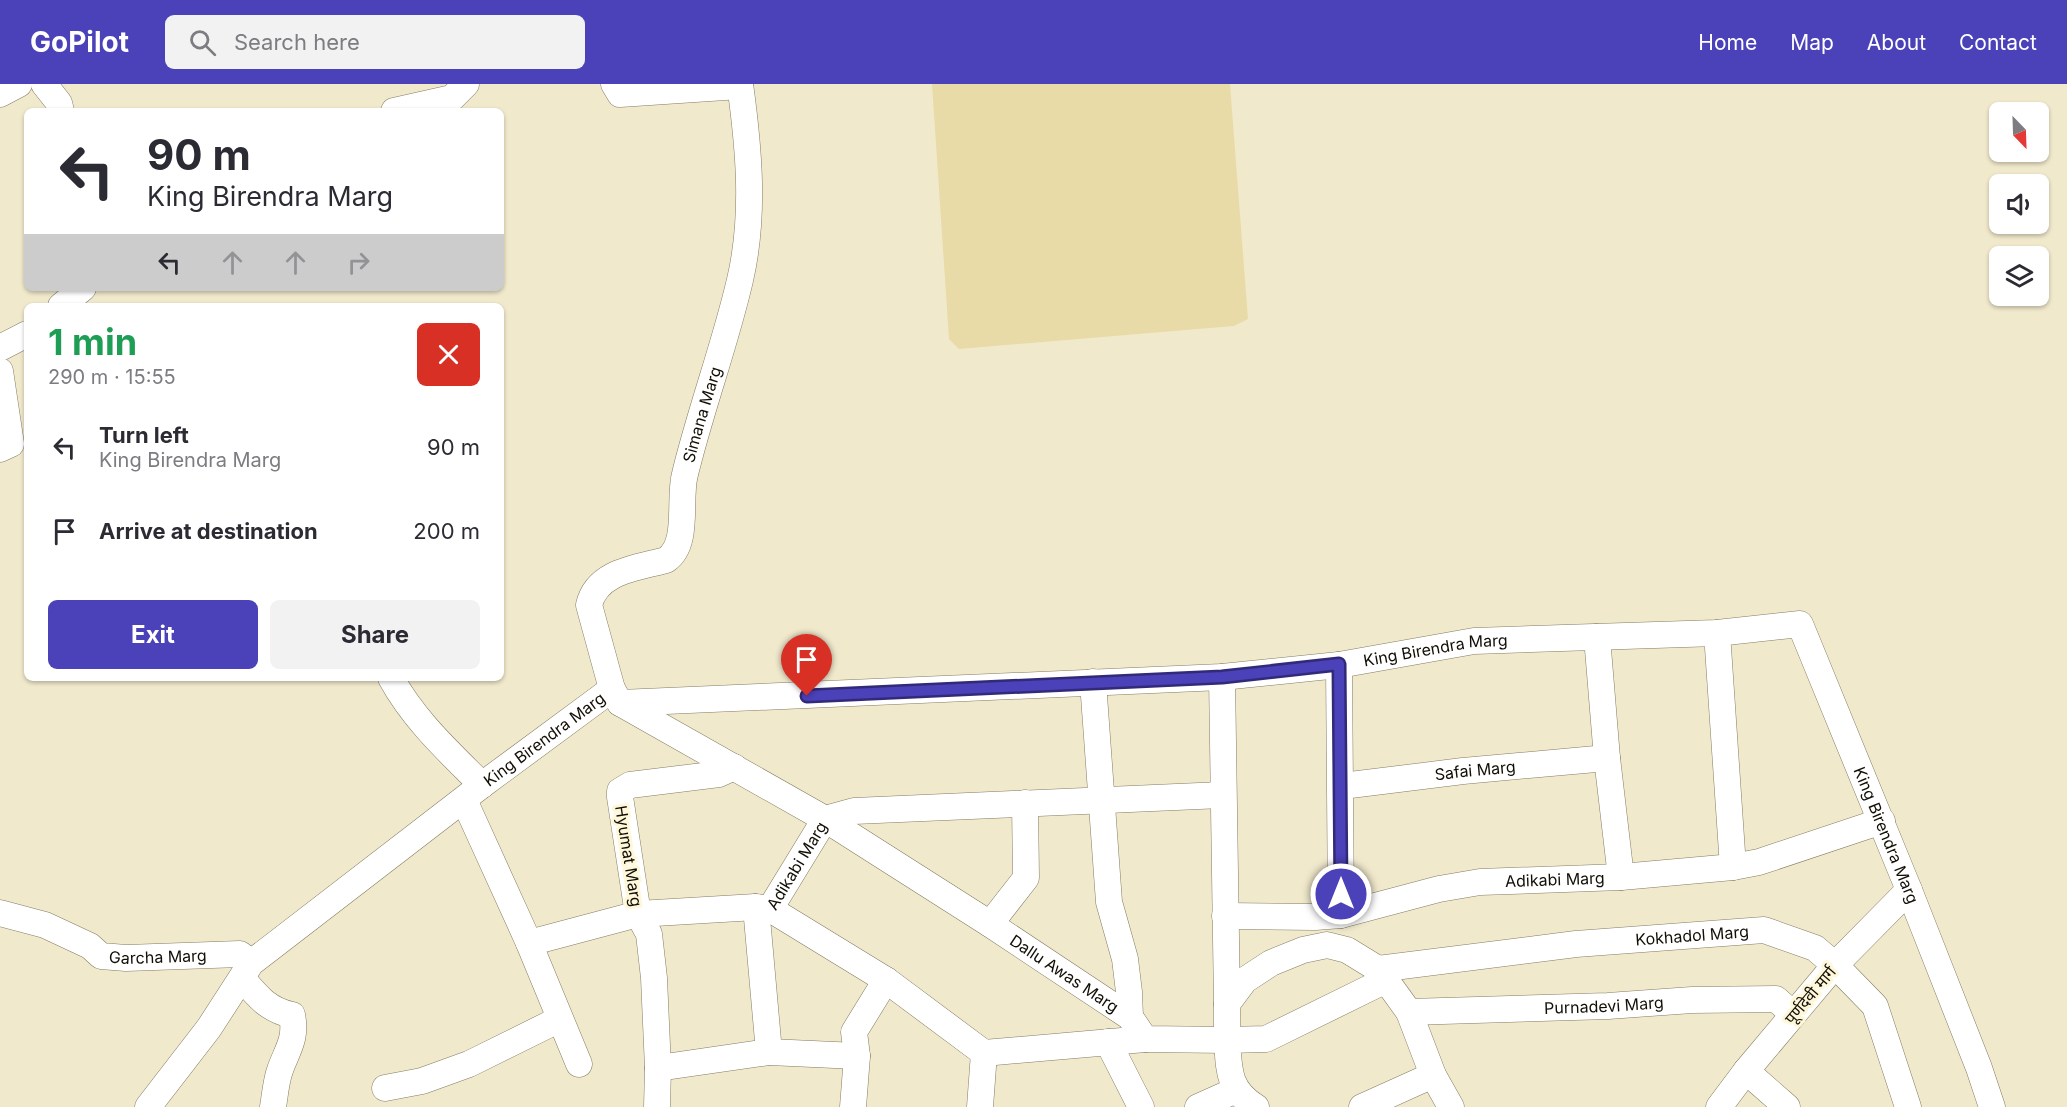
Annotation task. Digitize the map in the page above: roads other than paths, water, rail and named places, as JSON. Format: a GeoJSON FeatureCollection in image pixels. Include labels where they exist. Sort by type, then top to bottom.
{"type":"FeatureCollection","features":[{"type":"Feature","properties":{"kind":"street"},"geometry":{"type":"LineString","coordinates":[[0,94],[19,84]]}},
{"type":"Feature","properties":{"kind":"street"},"geometry":{"type":"LineString","coordinates":[[44,84],[60,108]]}},
{"type":"Feature","properties":{"kind":"street"},"geometry":{"type":"LineString","coordinates":[[407,108],[452,98],[466,84]]}},
{"type":"Feature","properties":{"kind":"street"},"geometry":{"type":"LineString","coordinates":[[614,84],[620,94],[740,85]]}},
{"type":"Feature","properties":{"kind":"street","name":"Simana Marg"},"geometry":{"type":"LineString","coordinates":[[616,696],[589,604],[591,595],[604,579],[666,560],[678,545],[684,477],[740,279],[747,230],[750,181],[740,85]]}},
{"type":"Feature","properties":{"kind":"street"},"geometry":{"type":"LineString","coordinates":[[64,303],[78,291]]}},
{"type":"Feature","properties":{"kind":"street"},"geometry":{"type":"LineString","coordinates":[[0,348],[24,336]]}},
{"type":"Feature","properties":{"kind":"street"},"geometry":{"type":"LineString","coordinates":[[0,371],[11,444],[0,449]]}},
{"type":"Feature","properties":{"kind":"street","name":"King Birendra Marg"},"geometry":{"type":"LineString","coordinates":[[148,1107],[209,1028],[247,971],[473,792],[616,696],[1222,677],[1339,664],[1474,641],[1717,633],[1800,624],[1882,821],[1979,1068],[1992,1107]]}},
{"type":"Feature","properties":{"kind":"street"},"geometry":{"type":"LineString","coordinates":[[1717,633],[1733,867]]}},
{"type":"Feature","properties":{"kind":"street"},"geometry":{"type":"LineString","coordinates":[[1597,637],[1607,758],[1621,877]]}},
{"type":"Feature","properties":{"kind":"street"},"geometry":{"type":"LineString","coordinates":[[1339,664],[1342,786],[1341,915]]}},
{"type":"Feature","properties":{"kind":"street"},"geometry":{"type":"LineString","coordinates":[[1222,677],[1222,795],[1229,1068],[1236,1090],[1246,1101],[1256,1107]]}},
{"type":"Feature","properties":{"kind":"street"},"geometry":{"type":"LineString","coordinates":[[393,681],[402,698],[473,792],[529,943],[579,1064]]}},
{"type":"Feature","properties":{"kind":"street"},"geometry":{"type":"LineString","coordinates":[[1093,682],[1109,902],[1125,959],[1130,1017]]}},
{"type":"Feature","properties":{"kind":"street","name":"Dallu Awas Marg"},"geometry":{"type":"LineString","coordinates":[[616,696],[825,819],[990,924],[1130,1017],[1145,1039]]}},
{"type":"Feature","properties":{"kind":"street","name":"Safai Marg"},"geometry":{"type":"LineString","coordinates":[[1342,786],[1463,771],[1607,758]]}},
{"type":"Feature","properties":{"kind":"street","name":"Hyumat Marg"},"geometry":{"type":"LineString","coordinates":[[657,1107],[658,1068],[654,978],[649,934],[638,914],[620,791],[630,785],[719,774],[734,767]]}},
{"type":"Feature","properties":{"kind":"street","name":"Adikabi Marg"},"geometry":{"type":"LineString","coordinates":[[529,943],[638,914],[763,908],[825,819],[854,811],[1222,795]]}},
{"type":"Feature","properties":{"kind":"street"},"geometry":{"type":"LineString","coordinates":[[990,924],[1026,878],[1025,803]]}},
{"type":"Feature","properties":{"kind":"street","name":"Adikabi Marg"},"geometry":{"type":"LineString","coordinates":[[1225,916],[1341,915],[1480,882],[1621,877],[1733,867],[1759,862],[1882,821]]}},
{"type":"Feature","properties":{"kind":"street","name":"पूर्णदेवी मार्ग"},"geometry":{"type":"LineString","coordinates":[[1719,1107],[1746,1071],[1835,965],[1909,890]]}},
{"type":"Feature","properties":{"kind":"street"},"geometry":{"type":"LineString","coordinates":[[763,908],[886,980],[984,1053],[1145,1039],[1227,1040]]}},
{"type":"Feature","properties":{"kind":"street"},"geometry":{"type":"LineString","coordinates":[[763,908],[770,1052]]}},
{"type":"Feature","properties":{"kind":"street","name":"Garcha Marg"},"geometry":{"type":"LineString","coordinates":[[0,913],[45,925],[90,946],[101,956],[126,958],[240,954],[247,971]]}},
{"type":"Feature","properties":{"kind":"street","name":"Kokhadol Marg"},"geometry":{"type":"LineString","coordinates":[[1227,1040],[1266,1039],[1382,974],[1576,944],[1764,930],[1815,948],[1875,1006],[1908,1107]]}},
{"type":"Feature","properties":{"kind":"street"},"geometry":{"type":"LineString","coordinates":[[1227,1004],[1245,980],[1271,963],[1303,950],[1326,945],[1347,950],[1382,974],[1409,1012],[1433,1076],[1451,1107]]}},
{"type":"Feature","properties":{"kind":"street"},"geometry":{"type":"LineString","coordinates":[[247,971],[267,1006],[292,1016],[291,1047],[280,1070],[273,1107]]}},
{"type":"Feature","properties":{"kind":"street"},"geometry":{"type":"LineString","coordinates":[[853,1107],[857,1056],[854,1032],[886,980]]}},
{"type":"Feature","properties":{"kind":"street","name":"Purnadevi Marg"},"geometry":{"type":"LineString","coordinates":[[1409,1012],[1608,1006],[1692,1000],[1776,999],[1794,1014]]}},
{"type":"Feature","properties":{"kind":"street"},"geometry":{"type":"LineString","coordinates":[[385,1088],[422,1082],[460,1068],[495,1053],[510,1043],[560,1019]]}},
{"type":"Feature","properties":{"kind":"street"},"geometry":{"type":"LineString","coordinates":[[1108,1042],[1141,1107]]}},
{"type":"Feature","properties":{"kind":"street"},"geometry":{"type":"LineString","coordinates":[[658,1068],[770,1052],[857,1056]]}},
{"type":"Feature","properties":{"kind":"street"},"geometry":{"type":"LineString","coordinates":[[980,1107],[984,1053]]}},
{"type":"Feature","properties":{"kind":"street"},"geometry":{"type":"LineString","coordinates":[[1746,1071],[1787,1107]]}},
{"type":"Feature","properties":{"kind":"street"},"geometry":{"type":"LineString","coordinates":[[1362,1107],[1433,1076]]}},
{"type":"Feature","properties":{"kind":"street"},"geometry":{"type":"LineString","coordinates":[[1198,1107],[1236,1090]]}}]}
